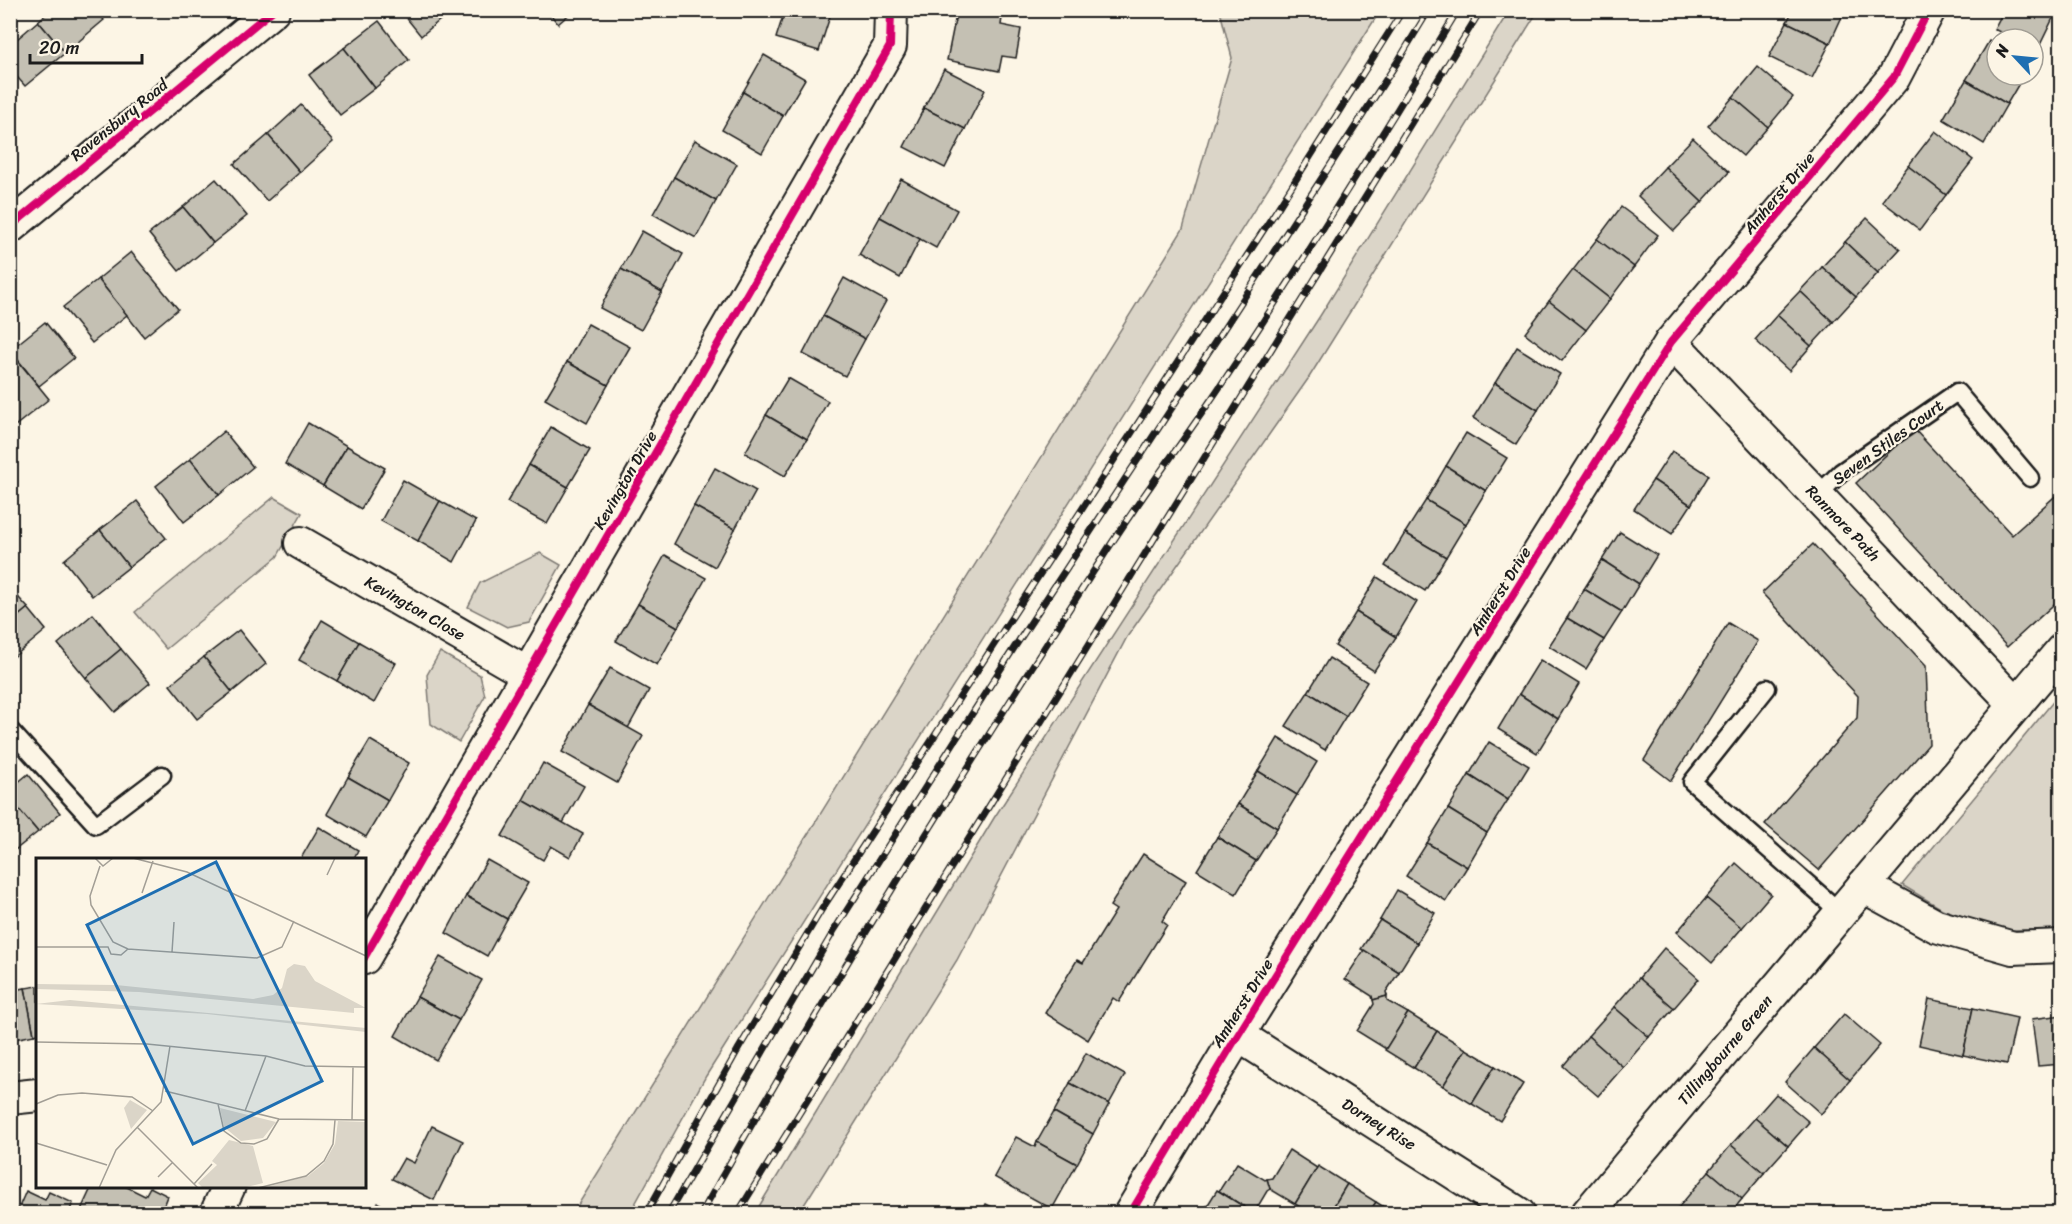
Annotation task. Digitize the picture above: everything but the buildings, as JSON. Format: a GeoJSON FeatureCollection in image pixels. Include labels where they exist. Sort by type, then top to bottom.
{"type":"FeatureCollection","features":[{"type":"Feature","properties":{"kind":"street","name":"Ravensbury Road"},"geometry":{"type":"LineString","coordinates":[[10,227],[273,10]]}},
{"type":"Feature","properties":{"kind":"street","name":"Kevington Drive"},"geometry":{"type":"LineString","coordinates":[[366,955],[890,46],[891,10]]}},
{"type":"Feature","properties":{"kind":"street","name":"Amherst Drive"},"geometry":{"type":"LineString","coordinates":[[1130,1214],[1238,1035],[1671,342],[1894,77],[1929,10]]}},
{"type":"Feature","properties":{"kind":"street","name":"Ranmore Path"},"geometry":{"type":"LineString","coordinates":[[1671,342],[2016,705]]}},
{"type":"Feature","properties":{"kind":"street","name":"Kevington Close"},"geometry":{"type":"LineString","coordinates":[[301,543],[528,674]]}},
{"type":"Feature","properties":{"kind":"street","name":"Tillingbourne Green"},"geometry":{"type":"LineString","coordinates":[[1587,1214],[2061,650]]}},
{"type":"Feature","properties":{"kind":"street"},"geometry":{"type":"LineString","coordinates":[[1863,886],[1936,926],[2013,948],[2061,946]]}},
{"type":"Feature","properties":{"kind":"street","name":"Dorney Rise"},"geometry":{"type":"LineString","coordinates":[[1238,1035],[1519,1214]]}},
{"type":"Feature","properties":{"kind":"street"},"geometry":{"type":"LineString","coordinates":[[10,1098],[36,1095]]}},
{"type":"Feature","properties":{"kind":"street"},"geometry":{"type":"LineString","coordinates":[[216,1214],[228,1188]]}},
{"type":"Feature","properties":{"kind":"lane","name":"Seven Stiles Court"},"geometry":{"type":"LineString","coordinates":[[1817,496],[1841,472],[1957,392],[2030,478]]}},
{"type":"Feature","properties":{"kind":"lane"},"geometry":{"type":"LineString","coordinates":[[1767,688],[1692,782],[1841,913]]}},
{"type":"Feature","properties":{"kind":"lane"},"geometry":{"type":"LineString","coordinates":[[10,730],[96,825],[162,775]]}},
{"type":"Feature","properties":{"kind":"shaded area"},"geometry":{"type":"Polygon","coordinates":[[[1220,11],[1380,11],[706,1076],[630,1213],[573,1213],[1183,229],[1232,58],[1220,11]]]}},
{"type":"Feature","properties":{"kind":"shaded area"},"geometry":{"type":"Polygon","coordinates":[[[1509,11],[1538,11],[1308,379],[1127,637],[957,960],[799,1213],[755,1213],[994,818],[1320,316],[1509,11]]]}},
{"type":"Feature","properties":{"kind":"shaded area"},"geometry":{"type":"Polygon","coordinates":[[[274,497],[302,513],[277,557],[166,649],[135,612],[274,497]]]}},
{"type":"Feature","properties":{"kind":"shaded area"},"geometry":{"type":"Polygon","coordinates":[[[540,553],[561,565],[529,622],[507,627],[468,607],[480,583],[540,553]]]}},
{"type":"Feature","properties":{"kind":"shaded area"},"geometry":{"type":"Polygon","coordinates":[[[440,652],[480,675],[485,696],[459,742],[431,724],[427,675],[440,652]]]}},
{"type":"Feature","properties":{"kind":"shaded area"},"geometry":{"type":"Polygon","coordinates":[[[2061,692],[2061,930],[2000,930],[1942,909],[1902,885],[2061,692]]]}},
{"type":"Feature","properties":{"kind":"railway"},"geometry":{"type":"LineString","coordinates":[[646,1214],[739,1048],[822,909],[1276,211],[1403,10]]}},
{"type":"Feature","properties":{"kind":"railway"},"geometry":{"type":"LineString","coordinates":[[668,1214],[835,929],[1014,648],[1398,61],[1429,10]]}},
{"type":"Feature","properties":{"kind":"railway"},"geometry":{"type":"LineString","coordinates":[[701,1214],[797,1046],[948,799],[1119,533],[1285,288],[1458,10]]}},
{"type":"Feature","properties":{"kind":"railway"},"geometry":{"type":"LineString","coordinates":[[737,1214],[1481,10]]}},
{"type":"Feature","properties":{"kind":"cycle path"},"geometry":{"type":"LineString","coordinates":[[10,227],[273,10]]}},
{"type":"Feature","properties":{"kind":"cycle path"},"geometry":{"type":"LineString","coordinates":[[366,955],[890,46],[891,10]]}},
{"type":"Feature","properties":{"kind":"cycle path"},"geometry":{"type":"LineString","coordinates":[[1130,1214],[1238,1035],[1671,342],[1894,77],[1929,10]]}}]}
